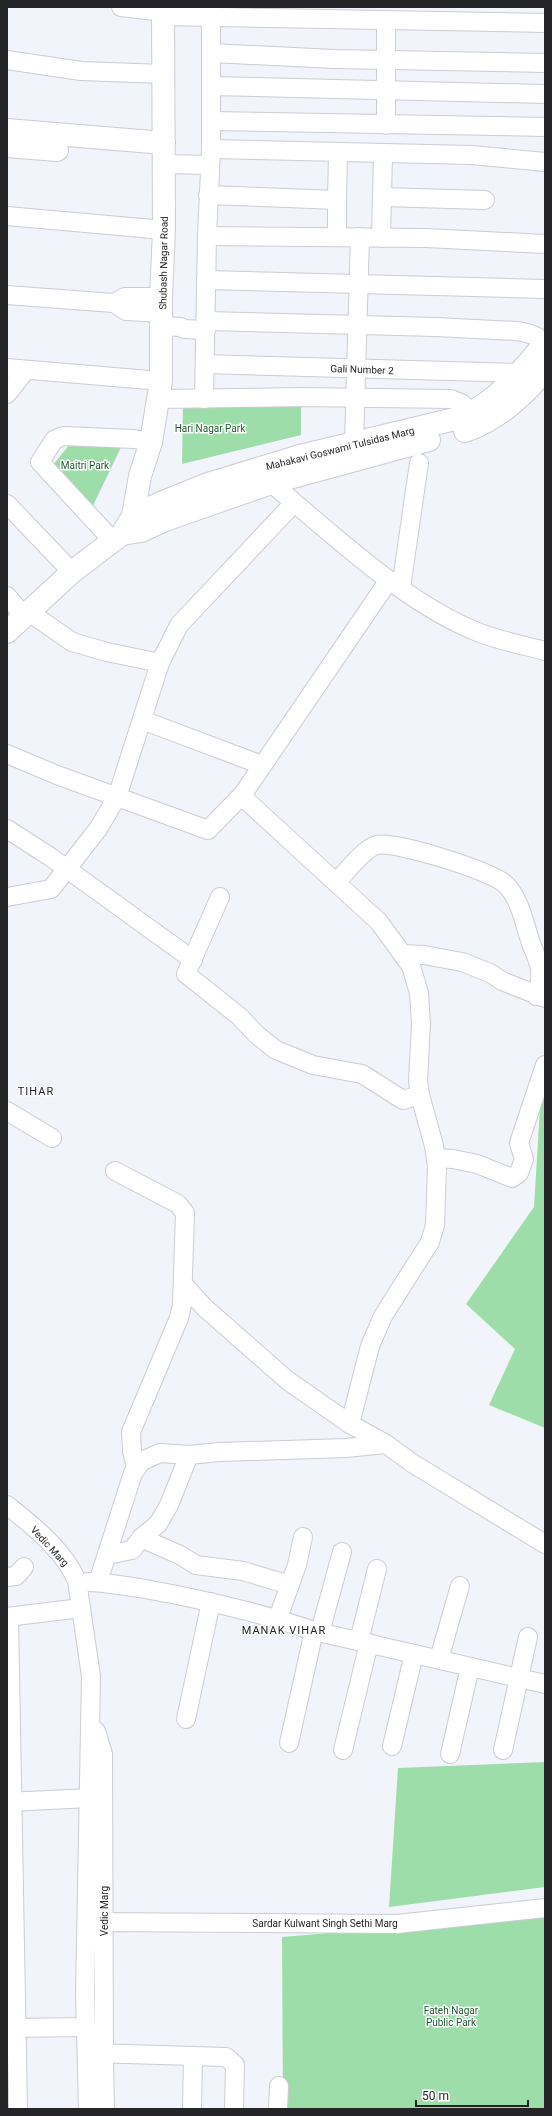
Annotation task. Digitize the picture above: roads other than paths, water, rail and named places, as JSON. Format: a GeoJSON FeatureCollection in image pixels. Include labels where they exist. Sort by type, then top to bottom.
{"type":"FeatureCollection","features":[{"type":"Feature","properties":{"kind":"street"},"geometry":{"type":"LineString","coordinates":[[121,7],[164,12],[253,13],[386,20],[545,23]]}},
{"type":"Feature","properties":{"kind":"street","name":"Shubash Nagar Road"},"geometry":{"type":"LineString","coordinates":[[133,516],[140,476],[151,442],[160,390],[164,230],[164,12]]}},
{"type":"Feature","properties":{"kind":"street"},"geometry":{"type":"LineString","coordinates":[[204,399],[206,236],[210,157],[212,53],[211,12]]}},
{"type":"Feature","properties":{"kind":"street"},"geometry":{"type":"LineString","coordinates":[[386,20],[386,125]]}},
{"type":"Feature","properties":{"kind":"street"},"geometry":{"type":"LineString","coordinates":[[212,53],[385,60],[545,63]]}},
{"type":"Feature","properties":{"kind":"street"},"geometry":{"type":"LineString","coordinates":[[7,60],[81,70],[164,74]]}},
{"type":"Feature","properties":{"kind":"street"},"geometry":{"type":"LineString","coordinates":[[211,86],[545,94]]}},
{"type":"Feature","properties":{"kind":"street"},"geometry":{"type":"LineString","coordinates":[[210,121],[361,125],[545,127]]}},
{"type":"Feature","properties":{"kind":"street"},"geometry":{"type":"LineString","coordinates":[[361,125],[361,153]]}},
{"type":"Feature","properties":{"kind":"street"},"geometry":{"type":"LineString","coordinates":[[7,130],[164,155]]}},
{"type":"Feature","properties":{"kind":"street"},"geometry":{"type":"LineString","coordinates":[[7,146],[210,157],[361,153],[472,155],[545,162]]}},
{"type":"Feature","properties":{"kind":"street"},"geometry":{"type":"LineString","coordinates":[[337,237],[338,153]]}},
{"type":"Feature","properties":{"kind":"street"},"geometry":{"type":"LineString","coordinates":[[381,238],[383,154]]}},
{"type":"Feature","properties":{"kind":"street"},"geometry":{"type":"LineString","coordinates":[[208,195],[337,200]]}},
{"type":"Feature","properties":{"kind":"street"},"geometry":{"type":"LineString","coordinates":[[382,197],[485,200]]}},
{"type":"Feature","properties":{"kind":"street"},"geometry":{"type":"LineString","coordinates":[[7,216],[164,230]]}},
{"type":"Feature","properties":{"kind":"street"},"geometry":{"type":"LineString","coordinates":[[206,236],[381,238],[545,244]]}},
{"type":"Feature","properties":{"kind":"street"},"geometry":{"type":"LineString","coordinates":[[354,443],[360,238]]}},
{"type":"Feature","properties":{"kind":"street"},"geometry":{"type":"LineString","coordinates":[[206,280],[545,289]]}},
{"type":"Feature","properties":{"kind":"street"},"geometry":{"type":"LineString","coordinates":[[7,295],[114,303],[126,296],[161,312],[184,329],[206,325],[358,325],[517,331],[529,333],[541,339],[545,343]]}},
{"type":"Feature","properties":{"kind":"street","name":"Mahakavi Goswami Tulsidas Marg"},"geometry":{"type":"LineString","coordinates":[[117,537],[141,532],[165,520],[271,483],[466,430],[498,415],[536,376],[545,343]]}},
{"type":"Feature","properties":{"kind":"street","name":"Gali Number 2"},"geometry":{"type":"LineString","coordinates":[[205,364],[536,376]]}},
{"type":"Feature","properties":{"kind":"street"},"geometry":{"type":"LineString","coordinates":[[7,368],[160,390],[204,399],[356,397],[452,399],[461,403],[472,414]]}},
{"type":"Feature","properties":{"kind":"street"},"geometry":{"type":"LineString","coordinates":[[7,394],[26,370]]}},
{"type":"Feature","properties":{"kind":"street","name":"Mahakavi Goswami Tulsidas Marg"},"geometry":{"type":"LineString","coordinates":[[133,516],[208,484],[300,456],[472,414],[496,396],[536,376]]}},
{"type":"Feature","properties":{"kind":"street"},"geometry":{"type":"LineString","coordinates":[[117,537],[40,462],[54,440],[63,436],[134,439],[151,442]]}},
{"type":"Feature","properties":{"kind":"street"},"geometry":{"type":"LineString","coordinates":[[7,754],[116,797],[208,830],[243,794],[262,765],[395,584],[419,463]]}},
{"type":"Feature","properties":{"kind":"street"},"geometry":{"type":"LineString","coordinates":[[271,483],[395,584],[448,617],[481,633],[545,651]]}},
{"type":"Feature","properties":{"kind":"street"},"geometry":{"type":"LineString","coordinates":[[7,897],[51,889],[98,829],[116,797],[160,663],[179,624],[294,502]]}},
{"type":"Feature","properties":{"kind":"street"},"geometry":{"type":"LineString","coordinates":[[7,504],[72,572]]}},
{"type":"Feature","properties":{"kind":"street"},"geometry":{"type":"LineString","coordinates":[[7,632],[72,572],[117,537],[133,516]]}},
{"type":"Feature","properties":{"kind":"street"},"geometry":{"type":"LineString","coordinates":[[7,596],[27,614],[72,642],[107,652],[160,663]]}},
{"type":"Feature","properties":{"kind":"street"},"geometry":{"type":"LineString","coordinates":[[142,720],[262,765]]}},
{"type":"Feature","properties":{"kind":"street"},"geometry":{"type":"LineString","coordinates":[[243,794],[248,802],[379,922],[411,966],[419,993],[421,1024],[418,1081],[420,1095],[436,1158],[438,1180],[433,1234],[383,1316],[370,1346],[350,1424]]}},
{"type":"Feature","properties":{"kind":"street"},"geometry":{"type":"LineString","coordinates":[[7,829],[67,869],[193,960]]}},
{"type":"Feature","properties":{"kind":"street"},"geometry":{"type":"LineString","coordinates":[[337,882],[367,850],[375,845],[385,844],[440,858],[497,877],[507,885],[517,901],[540,968],[540,997],[502,982],[490,973],[462,962],[424,955],[403,954]]}},
{"type":"Feature","properties":{"kind":"street"},"geometry":{"type":"LineString","coordinates":[[220,897],[186,974],[239,1016],[256,1034],[276,1050],[313,1065],[362,1074],[403,1100],[420,1095]]}},
{"type":"Feature","properties":{"kind":"street"},"geometry":{"type":"LineString","coordinates":[[436,1158],[454,1159],[477,1164],[512,1178],[519,1173],[524,1159],[519,1143],[545,1065]]}},
{"type":"Feature","properties":{"kind":"street"},"geometry":{"type":"LineString","coordinates":[[7,1111],[52,1138]]}},
{"type":"Feature","properties":{"kind":"street"},"geometry":{"type":"LineString","coordinates":[[115,1171],[178,1204],[184,1209],[183,1284],[179,1318],[131,1432],[132,1451],[136,1467]]}},
{"type":"Feature","properties":{"kind":"street"},"geometry":{"type":"LineString","coordinates":[[183,1284],[205,1308],[287,1380],[350,1424],[386,1444],[412,1464],[545,1544]]}},
{"type":"Feature","properties":{"kind":"street"},"geometry":{"type":"LineString","coordinates":[[98,1582],[133,1473],[142,1461],[160,1453],[189,1455],[219,1452],[346,1448],[386,1444]]}},
{"type":"Feature","properties":{"kind":"street"},"geometry":{"type":"LineString","coordinates":[[107,1555],[132,1550],[141,1538],[158,1524],[170,1505],[189,1455]]}},
{"type":"Feature","properties":{"kind":"street","name":"Vedic Marg"},"geometry":{"type":"LineString","coordinates":[[11,1511],[48,1540],[73,1571],[77,1581],[91,1676],[90,1798],[95,1922],[95,2053],[88,2109]]}},
{"type":"Feature","properties":{"kind":"street"},"geometry":{"type":"LineString","coordinates":[[278,1618],[290,1586],[302,1537]]}},
{"type":"Feature","properties":{"kind":"street"},"geometry":{"type":"LineString","coordinates":[[141,1538],[180,1555],[196,1565],[243,1571],[290,1586]]}},
{"type":"Feature","properties":{"kind":"street"},"geometry":{"type":"LineString","coordinates":[[289,1743],[317,1631],[342,1552]]}},
{"type":"Feature","properties":{"kind":"street"},"geometry":{"type":"LineString","coordinates":[[7,1577],[16,1576],[24,1567]]}},
{"type":"Feature","properties":{"kind":"street"},"geometry":{"type":"LineString","coordinates":[[343,1750],[377,1569]]}},
{"type":"Feature","properties":{"kind":"street"},"geometry":{"type":"LineString","coordinates":[[77,1581],[122,1584],[211,1602],[278,1618],[317,1631],[545,1684]]}},
{"type":"Feature","properties":{"kind":"street"},"geometry":{"type":"LineString","coordinates":[[438,1659],[460,1586]]}},
{"type":"Feature","properties":{"kind":"street"},"geometry":{"type":"LineString","coordinates":[[186,1719],[211,1602]]}},
{"type":"Feature","properties":{"kind":"street"},"geometry":{"type":"LineString","coordinates":[[18,2109],[12,2028],[8,1617],[81,1608]]}},
{"type":"Feature","properties":{"kind":"street"},"geometry":{"type":"LineString","coordinates":[[503,1750],[528,1637]]}},
{"type":"Feature","properties":{"kind":"street"},"geometry":{"type":"LineString","coordinates":[[392,1746],[414,1654]]}},
{"type":"Feature","properties":{"kind":"street"},"geometry":{"type":"LineString","coordinates":[[450,1754],[470,1667]]}},
{"type":"Feature","properties":{"kind":"street","name":"Vedic Marg"},"geometry":{"type":"LineString","coordinates":[[91,1715],[103,1754],[95,1922],[86,2027],[95,2053],[105,2109]]}},
{"type":"Feature","properties":{"kind":"street"},"geometry":{"type":"LineString","coordinates":[[10,1802],[90,1798]]}},
{"type":"Feature","properties":{"kind":"street","name":"Sardar Kulwant Singh Sethi Marg"},"geometry":{"type":"LineString","coordinates":[[95,1922],[396,1924],[545,1908]]}},
{"type":"Feature","properties":{"kind":"street"},"geometry":{"type":"LineString","coordinates":[[12,2028],[86,2027]]}},
{"type":"Feature","properties":{"kind":"street"},"geometry":{"type":"LineString","coordinates":[[95,2053],[226,2057],[235,2065],[234,2109]]}},
{"type":"Feature","properties":{"kind":"street"},"geometry":{"type":"LineString","coordinates":[[192,2109],[193,2056]]}},
{"type":"Feature","properties":{"kind":"street"},"geometry":{"type":"LineString","coordinates":[[278,2109],[279,2086]]}},
{"type":"Feature","properties":{"kind":"district","name":"TIHAR"},"geometry":{"type":"Point","coordinates":[36,1091]}},
{"type":"Feature","properties":{"kind":"district","name":"MANAK VIHAR"},"geometry":{"type":"Point","coordinates":[284,1630]}},
{"type":"Feature","properties":{"kind":"park label","name":"Hari Nagar Park"},"geometry":{"type":"Point","coordinates":[210,428]}},
{"type":"Feature","properties":{"kind":"park label","name":"Maitri Park"},"geometry":{"type":"Point","coordinates":[85,465]}},
{"type":"Feature","properties":{"kind":"park label","name":"Fateh Nagar Public Park"},"geometry":{"type":"Point","coordinates":[451,2016]}}]}
